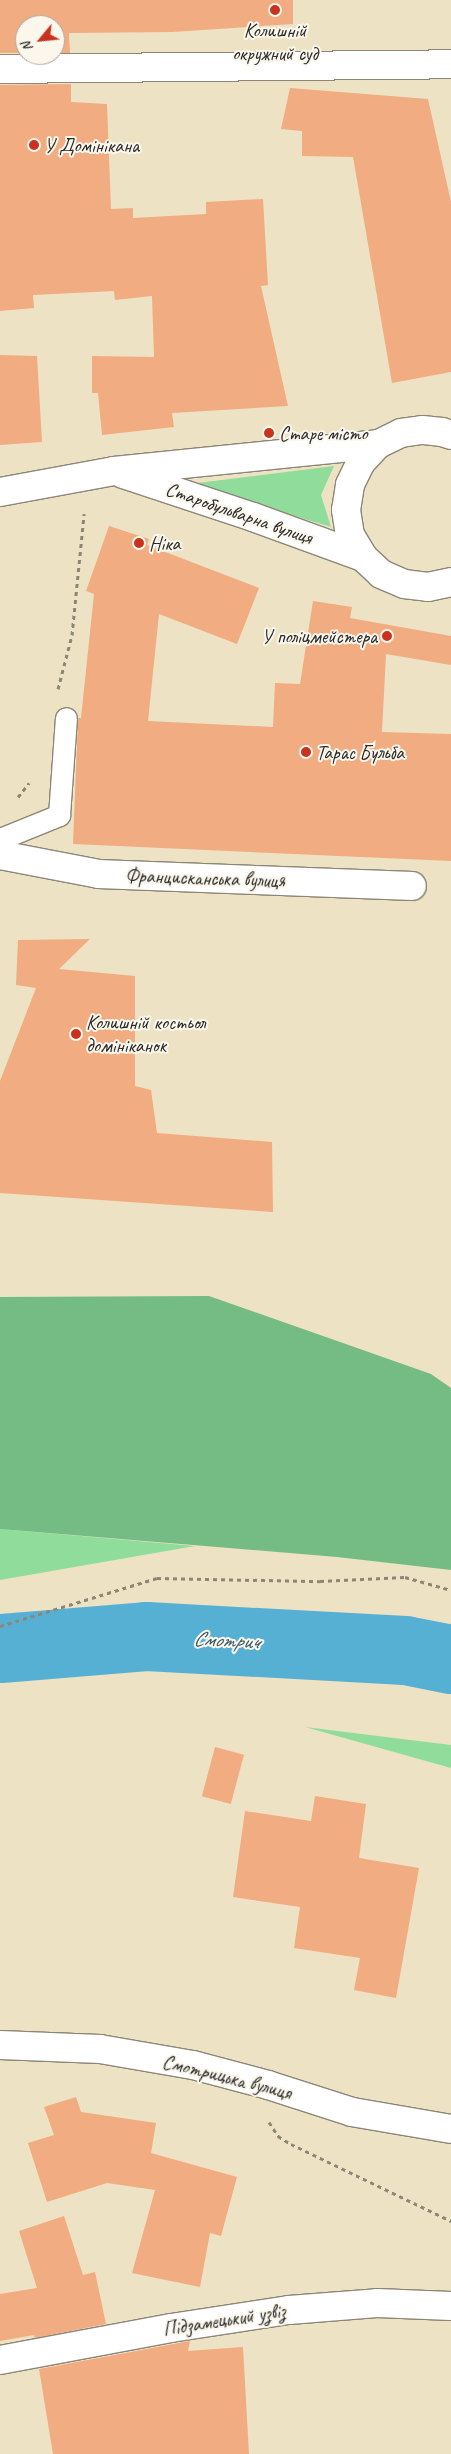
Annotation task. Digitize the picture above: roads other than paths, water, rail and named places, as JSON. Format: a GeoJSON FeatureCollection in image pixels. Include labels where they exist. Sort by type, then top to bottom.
{"type":"FeatureCollection","features":[{"type":"Feature","properties":{"kind":"street"},"geometry":{"type":"LineString","coordinates":[[0,69],[451,64]]}},
{"type":"Feature","properties":{"kind":"street"},"geometry":{"type":"LineString","coordinates":[[451,435],[422,430],[401,433],[378,444],[360,462],[350,485],[346,510],[350,535],[363,557],[381,574],[404,584],[440,584],[451,601]]}},
{"type":"Feature","properties":{"kind":"street","name":"Старобульварна вулиця"},"geometry":{"type":"LineString","coordinates":[[0,492],[114,471],[378,444]]}},
{"type":"Feature","properties":{"kind":"street","name":"Старобульварна вулиця"},"geometry":{"type":"LineString","coordinates":[[114,471],[253,516],[363,557]]}},
{"type":"Feature","properties":{"kind":"street","name":"Францисканська вулиця"},"geometry":{"type":"LineString","coordinates":[[0,854],[99,874],[412,886]]}},
{"type":"Feature","properties":{"kind":"street","name":"Смотрицька вулиця"},"geometry":{"type":"LineString","coordinates":[[0,2045],[100,2049],[193,2065],[268,2085],[352,2112],[451,2129]]}},
{"type":"Feature","properties":{"kind":"street","name":"Підзамецький узвіз"},"geometry":{"type":"LineString","coordinates":[[0,2360],[145,2332],[289,2310],[377,2303],[451,2306]]}},
{"type":"Feature","properties":{"kind":"lane"},"geometry":{"type":"LineString","coordinates":[[0,839],[58,815],[66,718]]}},
{"type":"Feature","properties":{"kind":"waterway","name":"Смотрич"},"geometry":{"type":"LineString","coordinates":[[0,1648],[146,1636],[405,1650],[451,1659]]}},
{"type":"Feature","properties":{"kind":"place","name":"Колишній окружний суд"},"geometry":{"type":"Point","coordinates":[275,10]}},
{"type":"Feature","properties":{"kind":"place","name":"У Домінікана"},"geometry":{"type":"Point","coordinates":[34,145]}},
{"type":"Feature","properties":{"kind":"place","name":"Старе місто"},"geometry":{"type":"Point","coordinates":[269,433]}},
{"type":"Feature","properties":{"kind":"place","name":"Ніка"},"geometry":{"type":"Point","coordinates":[139,543]}},
{"type":"Feature","properties":{"kind":"place","name":"У поліцмейстера"},"geometry":{"type":"Point","coordinates":[387,636]}},
{"type":"Feature","properties":{"kind":"place","name":"Тарас Бульба"},"geometry":{"type":"Point","coordinates":[306,752]}},
{"type":"Feature","properties":{"kind":"place","name":"Колишній костьол домініканок"},"geometry":{"type":"Point","coordinates":[76,1034]}}]}
